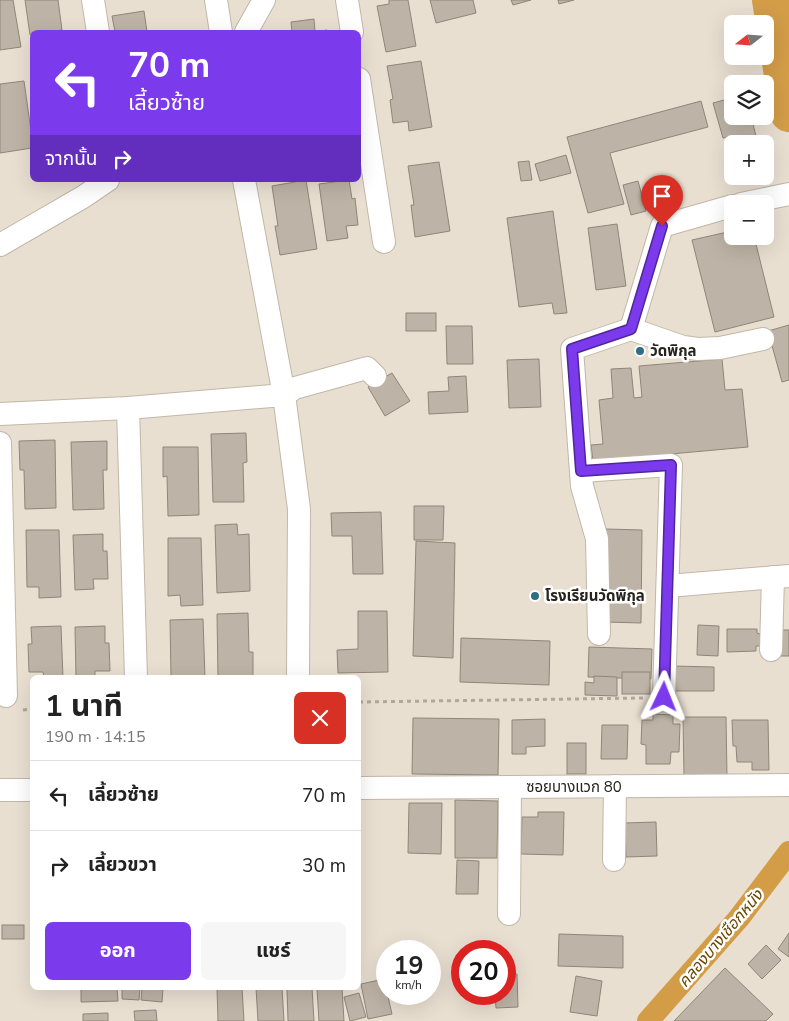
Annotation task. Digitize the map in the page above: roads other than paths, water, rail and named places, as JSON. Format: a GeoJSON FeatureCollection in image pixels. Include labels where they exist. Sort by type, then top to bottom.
{"type":"FeatureCollection","features":[{"type":"Feature","properties":{"kind":"street"},"geometry":{"type":"LineString","coordinates":[[93,0],[98,30]]}},
{"type":"Feature","properties":{"kind":"street"},"geometry":{"type":"LineString","coordinates":[[216,0],[221,30]]}},
{"type":"Feature","properties":{"kind":"street"},"geometry":{"type":"LineString","coordinates":[[247,30],[264,0]]}},
{"type":"Feature","properties":{"kind":"street"},"geometry":{"type":"LineString","coordinates":[[347,0],[352,30]]}},
{"type":"Feature","properties":{"kind":"street"},"geometry":{"type":"LineString","coordinates":[[361,92],[384,242]]}},
{"type":"Feature","properties":{"kind":"street"},"geometry":{"type":"LineString","coordinates":[[0,245],[83,197],[105,182]]}},
{"type":"Feature","properties":{"kind":"street"},"geometry":{"type":"LineString","coordinates":[[244,182],[284,395],[299,509],[298,675]]}},
{"type":"Feature","properties":{"kind":"street"},"geometry":{"type":"LineString","coordinates":[[774,197],[789,194]]}},
{"type":"Feature","properties":{"kind":"street"},"geometry":{"type":"LineString","coordinates":[[631,329],[662,226],[724,209]]}},
{"type":"Feature","properties":{"kind":"street"},"geometry":{"type":"LineString","coordinates":[[599,634],[597,539],[581,479],[572,349],[631,329],[683,347],[698,349],[720,348],[763,339]]}},
{"type":"Feature","properties":{"kind":"street"},"geometry":{"type":"LineString","coordinates":[[0,414],[128,408],[284,395],[295,388],[367,368],[375,376]]}},
{"type":"Feature","properties":{"kind":"street"},"geometry":{"type":"LineString","coordinates":[[128,408],[136,675]]}},
{"type":"Feature","properties":{"kind":"street"},"geometry":{"type":"LineString","coordinates":[[0,443],[6,696]]}},
{"type":"Feature","properties":{"kind":"street"},"geometry":{"type":"LineString","coordinates":[[581,479],[671,465],[664,697]]}},
{"type":"Feature","properties":{"kind":"street"},"geometry":{"type":"LineString","coordinates":[[668,586],[781,577],[770,650]]}},
{"type":"Feature","properties":{"kind":"street","name":"ซอยบางแวก 80"},"geometry":{"type":"LineString","coordinates":[[361,788],[789,785]]}},
{"type":"Feature","properties":{"kind":"street"},"geometry":{"type":"LineString","coordinates":[[614,786],[614,860]]}},
{"type":"Feature","properties":{"kind":"street"},"geometry":{"type":"LineString","coordinates":[[509,914],[510,787]]}},
{"type":"Feature","properties":{"kind":"street"},"geometry":{"type":"LineString","coordinates":[[0,790],[30,790]]}},
{"type":"Feature","properties":{"kind":"waterway","name":"คลองบางเชือกหนัง"},"geometry":{"type":"LineString","coordinates":[[771,0],[789,113]]}},
{"type":"Feature","properties":{"kind":"waterway","name":"คลองบางเชือกหนัง"},"geometry":{"type":"LineString","coordinates":[[648,1021],[739,918],[789,852]]}},
{"type":"Feature","properties":{"kind":"place","name":"วัดพิกุล"},"geometry":{"type":"Point","coordinates":[640,351]}},
{"type":"Feature","properties":{"kind":"place","name":"โรงเรียนวัดพิกุล"},"geometry":{"type":"Point","coordinates":[535,596]}}]}
